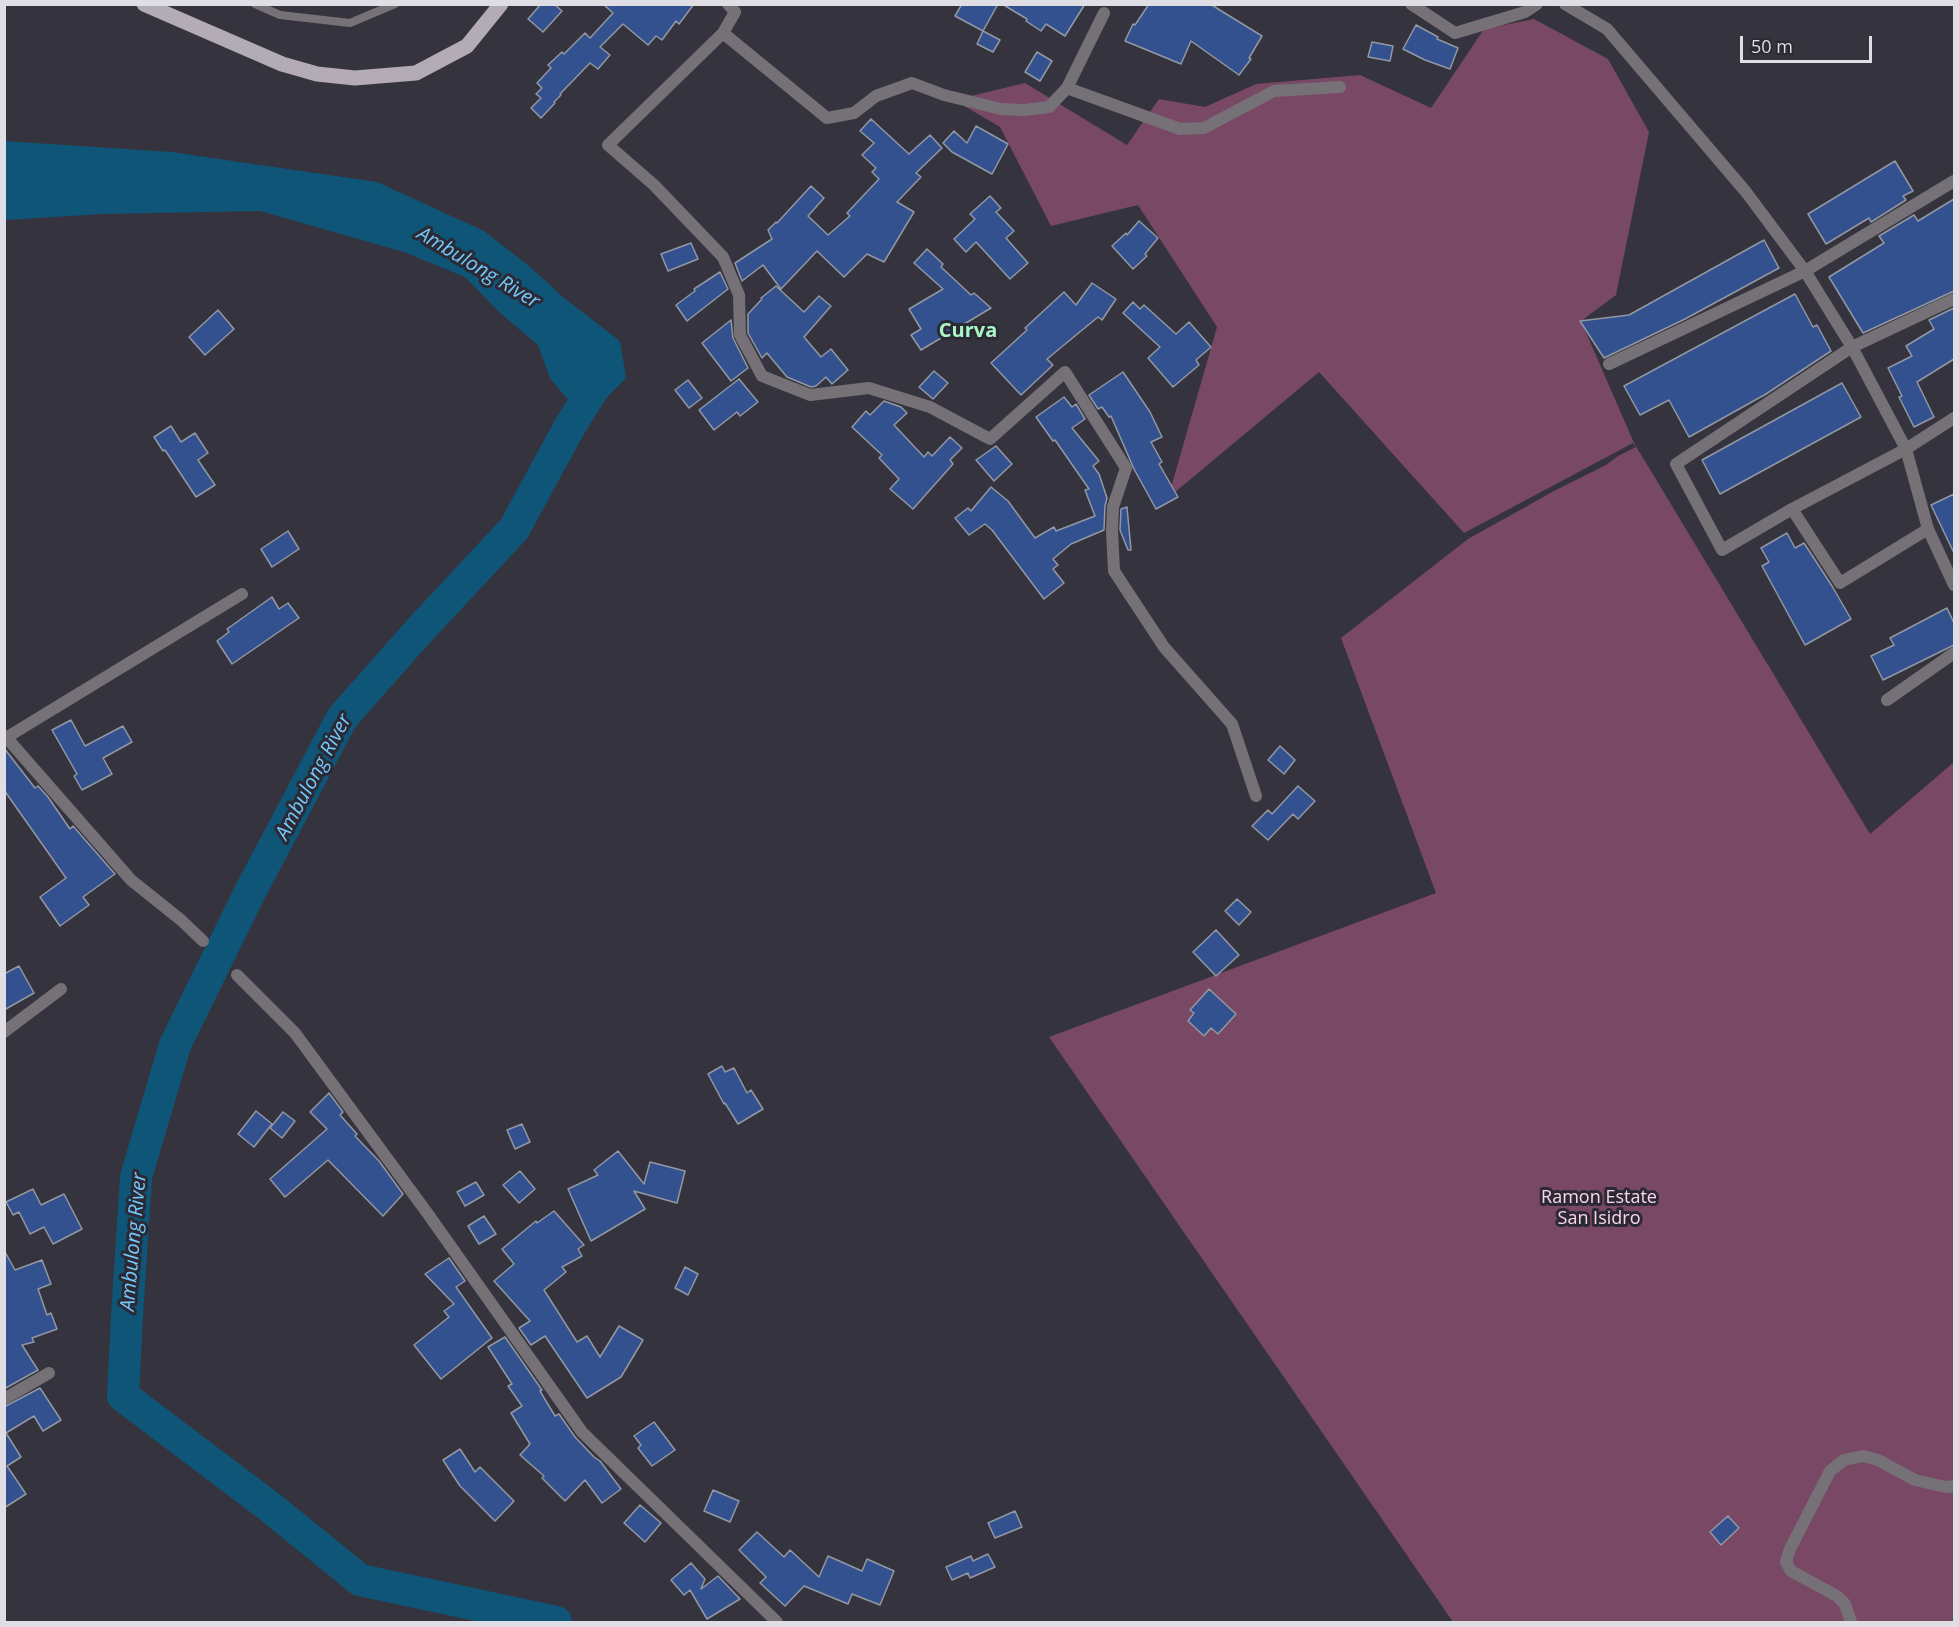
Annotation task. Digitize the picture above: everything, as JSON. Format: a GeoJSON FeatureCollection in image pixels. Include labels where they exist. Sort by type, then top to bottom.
{"type":"FeatureCollection","features":[{"type":"Feature","properties":{"kind":"main road"},"geometry":{"type":"LineString","coordinates":[[144,4],[282,64],[317,75],[355,78],[416,73],[467,46],[501,4]]}},
{"type":"Feature","properties":{"kind":"street"},"geometry":{"type":"LineString","coordinates":[[728,4],[735,12],[723,33],[608,145],[654,185],[723,257],[739,295],[740,335],[762,376],[810,395],[869,388],[930,407],[990,439],[1065,372],[1126,468],[1113,507],[1114,571],[1164,647],[1232,724],[1256,796]]}},
{"type":"Feature","properties":{"kind":"street"},"geometry":{"type":"LineString","coordinates":[[1412,4],[1455,33],[1525,12],[1537,4]]}},
{"type":"Feature","properties":{"kind":"street"},"geometry":{"type":"LineString","coordinates":[[1564,4],[1607,29],[1746,192],[1805,271],[1852,347],[1906,449],[1928,529],[1950,569],[1954,585]]}},
{"type":"Feature","properties":{"kind":"street"},"geometry":{"type":"LineString","coordinates":[[723,33],[827,118],[854,113],[876,96],[912,83],[1001,109],[1024,110],[1049,107],[1067,88],[1104,13]]}},
{"type":"Feature","properties":{"kind":"street"},"geometry":{"type":"LineString","coordinates":[[1067,88],[1180,129],[1204,128],[1274,91],[1340,87]]}},
{"type":"Feature","properties":{"kind":"street"},"geometry":{"type":"LineString","coordinates":[[1610,364],[1805,271],[1954,181]]}},
{"type":"Feature","properties":{"kind":"street"},"geometry":{"type":"LineString","coordinates":[[1954,299],[1852,347],[1676,464],[1722,550],[1792,508],[1906,449],[1954,418]]}},
{"type":"Feature","properties":{"kind":"street"},"geometry":{"type":"LineString","coordinates":[[1792,508],[1840,583],[1928,529]]}},
{"type":"Feature","properties":{"kind":"street"},"geometry":{"type":"LineString","coordinates":[[203,941],[181,920],[131,880],[5,738],[243,594]]}},
{"type":"Feature","properties":{"kind":"street"},"geometry":{"type":"LineString","coordinates":[[1887,700],[1954,653]]}},
{"type":"Feature","properties":{"kind":"street"},"geometry":{"type":"LineString","coordinates":[[237,975],[295,1033],[421,1204],[582,1432],[777,1623]]}},
{"type":"Feature","properties":{"kind":"street"},"geometry":{"type":"LineString","coordinates":[[4,1032],[61,989]]}},
{"type":"Feature","properties":{"kind":"street"},"geometry":{"type":"LineString","coordinates":[[4,1399],[49,1373]]}},
{"type":"Feature","properties":{"kind":"street"},"geometry":{"type":"LineString","coordinates":[[1851,1623],[1845,1604],[1837,1596],[1791,1571],[1786,1562],[1790,1549],[1830,1471],[1844,1460],[1863,1456],[1878,1460],[1915,1480],[1946,1488],[1954,1486]]}},
{"type":"Feature","properties":{"kind":"lane"},"geometry":{"type":"LineString","coordinates":[[255,4],[280,15],[350,23],[395,4]]}},
{"type":"Feature","properties":{"kind":"green space","name":"Ramon Estate San Isidro"},"geometry":{"type":"Polygon","coordinates":[[[1534,19],[1608,59],[1649,132],[1616,295],[1581,321],[1634,443],[1870,834],[1954,762],[1954,1622],[1453,1622],[1049,1037],[1436,893],[1341,638],[1468,539],[1636,447],[1633,443],[1464,533],[1319,372],[1168,498],[1217,327],[1138,205],[1051,226],[1000,127],[954,100],[1025,83],[1127,145],[1159,99],[1205,107],[1256,84],[1360,75],[1431,108],[1484,29],[1534,19]]]}},
{"type":"Feature","properties":{"kind":"water"},"geometry":{"type":"Polygon","coordinates":[[[4,141],[171,152],[377,182],[484,231],[529,266],[564,298],[620,341],[626,378],[580,425],[570,426],[569,401],[550,378],[538,345],[500,313],[465,277],[404,252],[260,211],[102,214],[5,220],[4,141]]]}},
{"type":"Feature","properties":{"kind":"building"},"geometry":{"type":"Polygon","coordinates":[[[541,4],[554,4],[562,11],[543,32],[528,19],[541,4]]]}},
{"type":"Feature","properties":{"kind":"building"},"geometry":{"type":"Polygon","coordinates":[[[603,4],[694,4],[679,24],[676,21],[662,40],[656,36],[648,45],[623,24],[600,47],[610,55],[598,69],[590,63],[541,118],[531,108],[541,98],[536,94],[542,88],[537,83],[551,68],[548,65],[562,52],[564,54],[585,33],[590,38],[613,13],[603,4]]]}},
{"type":"Feature","properties":{"kind":"building"},"geometry":{"type":"Polygon","coordinates":[[[962,4],[998,4],[983,31],[955,16],[962,4]]]}},
{"type":"Feature","properties":{"kind":"building"},"geometry":{"type":"Polygon","coordinates":[[[1002,4],[1085,4],[1065,36],[1046,24],[1041,31],[1026,21],[1027,19],[1002,4]]]}},
{"type":"Feature","properties":{"kind":"building"},"geometry":{"type":"Polygon","coordinates":[[[1149,4],[1210,4],[1262,36],[1249,58],[1251,59],[1239,75],[1191,41],[1181,64],[1125,41],[1133,24],[1135,25],[1149,4]]]}},
{"type":"Feature","properties":{"kind":"building"},"geometry":{"type":"Polygon","coordinates":[[[1416,25],[1438,37],[1437,39],[1458,48],[1450,69],[1403,49],[1416,25]]]}},
{"type":"Feature","properties":{"kind":"building"},"geometry":{"type":"Polygon","coordinates":[[[983,31],[1000,40],[993,52],[977,44],[983,31]]]}},
{"type":"Feature","properties":{"kind":"building"},"geometry":{"type":"Polygon","coordinates":[[[1372,42],[1393,46],[1390,61],[1368,57],[1372,42]]]}},
{"type":"Feature","properties":{"kind":"building"},"geometry":{"type":"Polygon","coordinates":[[[1037,52],[1052,61],[1040,81],[1025,72],[1037,52]]]}},
{"type":"Feature","properties":{"kind":"building"},"geometry":{"type":"Polygon","coordinates":[[[871,119],[909,154],[930,135],[942,148],[916,173],[921,177],[897,202],[914,212],[884,262],[867,254],[844,277],[817,251],[781,289],[763,265],[742,281],[735,263],[772,239],[768,230],[811,186],[824,198],[808,216],[828,235],[850,216],[847,213],[879,179],[872,172],[876,168],[862,155],[874,143],[860,131],[871,119]]]}},
{"type":"Feature","properties":{"kind":"building"},"geometry":{"type":"Polygon","coordinates":[[[976,126],[1008,144],[992,174],[952,152],[943,143],[954,131],[967,143],[976,126]]]}},
{"type":"Feature","properties":{"kind":"building"},"geometry":{"type":"Polygon","coordinates":[[[1895,161],[1913,191],[1903,196],[1906,200],[1871,222],[1869,218],[1826,244],[1808,214],[1895,161]]]}},
{"type":"Feature","properties":{"kind":"building"},"geometry":{"type":"Polygon","coordinates":[[[990,196],[1001,208],[996,212],[1014,231],[1006,238],[1028,263],[1010,279],[976,242],[966,252],[954,239],[975,219],[970,214],[990,196]]]}},
{"type":"Feature","properties":{"kind":"building"},"geometry":{"type":"Polygon","coordinates":[[[1954,199],[1954,291],[1863,333],[1829,277],[1884,243],[1879,236],[1914,215],[1918,221],[1954,199]]]}},
{"type":"Feature","properties":{"kind":"building"},"geometry":{"type":"Polygon","coordinates":[[[1139,221],[1158,238],[1145,254],[1147,256],[1133,269],[1112,246],[1126,233],[1127,235],[1139,221]]]}},
{"type":"Feature","properties":{"kind":"building"},"geometry":{"type":"Polygon","coordinates":[[[1764,240],[1779,268],[1685,319],[1604,358],[1580,321],[1629,315],[1764,240]]]}},
{"type":"Feature","properties":{"kind":"building"},"geometry":{"type":"Polygon","coordinates":[[[691,243],[698,259],[668,271],[661,254],[691,243]]]}},
{"type":"Feature","properties":{"kind":"building"},"geometry":{"type":"Polygon","coordinates":[[[927,249],[943,264],[941,267],[971,295],[974,293],[991,308],[921,350],[911,335],[921,329],[909,309],[943,289],[914,263],[927,249]]]}},
{"type":"Feature","properties":{"kind":"building"},"geometry":{"type":"Polygon","coordinates":[[[720,272],[728,289],[687,321],[676,305],[695,291],[694,289],[720,272]]]}},
{"type":"Feature","properties":{"kind":"building"},"geometry":{"type":"Polygon","coordinates":[[[1092,283],[1116,299],[1102,320],[1098,317],[1047,359],[1053,365],[1021,395],[991,363],[1064,292],[1076,305],[1092,283]]]}},
{"type":"Feature","properties":{"kind":"building"},"geometry":{"type":"Polygon","coordinates":[[[776,286],[804,312],[819,296],[831,306],[804,337],[821,357],[831,349],[848,370],[832,384],[826,377],[816,386],[811,387],[787,377],[767,353],[762,358],[748,333],[748,314],[761,298],[776,286]]]}},
{"type":"Feature","properties":{"kind":"building"},"geometry":{"type":"Polygon","coordinates":[[[1795,294],[1813,327],[1817,325],[1831,351],[1766,394],[1689,437],[1669,400],[1640,415],[1624,386],[1795,294]]]}},
{"type":"Feature","properties":{"kind":"building"},"geometry":{"type":"Polygon","coordinates":[[[1133,302],[1140,309],[1144,305],[1176,334],[1189,322],[1211,347],[1196,360],[1199,365],[1173,387],[1148,358],[1160,347],[1123,313],[1133,302]]]}},
{"type":"Feature","properties":{"kind":"building"},"geometry":{"type":"Polygon","coordinates":[[[1954,308],[1954,359],[1917,382],[1934,417],[1914,427],[1888,368],[1912,356],[1906,346],[1934,329],[1929,320],[1954,308]]]}},
{"type":"Feature","properties":{"kind":"building"},"geometry":{"type":"Polygon","coordinates":[[[218,310],[234,329],[205,355],[189,337],[218,310]]]}},
{"type":"Feature","properties":{"kind":"building"},"geometry":{"type":"Polygon","coordinates":[[[731,320],[733,338],[748,368],[731,381],[702,343],[731,320]]]}},
{"type":"Feature","properties":{"kind":"building"},"geometry":{"type":"Polygon","coordinates":[[[934,371],[948,383],[933,399],[919,387],[934,371]]]}},
{"type":"Feature","properties":{"kind":"building"},"geometry":{"type":"Polygon","coordinates":[[[1123,372],[1150,412],[1162,437],[1151,442],[1162,462],[1159,464],[1178,497],[1156,509],[1134,469],[1111,416],[1109,417],[1102,407],[1098,409],[1089,395],[1123,372]]]}},
{"type":"Feature","properties":{"kind":"building"},"geometry":{"type":"Polygon","coordinates":[[[739,379],[758,402],[740,416],[737,412],[714,430],[699,410],[739,379]]]}},
{"type":"Feature","properties":{"kind":"building"},"geometry":{"type":"Polygon","coordinates":[[[688,380],[702,398],[689,408],[675,390],[688,380]]]}},
{"type":"Feature","properties":{"kind":"building"},"geometry":{"type":"Polygon","coordinates":[[[1842,383],[1861,417],[1720,494],[1702,460],[1842,383]]]}},
{"type":"Feature","properties":{"kind":"building"},"geometry":{"type":"Polygon","coordinates":[[[1064,397],[1072,407],[1076,404],[1085,419],[1072,428],[1099,461],[1093,466],[1099,474],[1107,498],[1104,530],[1071,544],[1053,559],[1058,565],[1053,569],[1064,583],[1044,599],[992,530],[985,524],[969,535],[955,518],[968,508],[971,511],[991,487],[1008,501],[1035,538],[1054,527],[1056,531],[1095,516],[1085,490],[1089,489],[1036,417],[1064,397]]]}},
{"type":"Feature","properties":{"kind":"building"},"geometry":{"type":"Polygon","coordinates":[[[884,401],[901,407],[907,413],[894,425],[924,457],[928,452],[932,456],[950,437],[962,448],[950,460],[953,464],[913,509],[890,489],[899,479],[879,458],[882,455],[852,427],[866,411],[870,415],[884,401]]]}},
{"type":"Feature","properties":{"kind":"building"},"geometry":{"type":"Polygon","coordinates":[[[171,426],[181,442],[195,433],[208,453],[198,460],[215,485],[196,497],[154,437],[171,426]]]}},
{"type":"Feature","properties":{"kind":"building"},"geometry":{"type":"Polygon","coordinates":[[[996,446],[1012,464],[994,481],[976,460],[996,446]]]}},
{"type":"Feature","properties":{"kind":"building"},"geometry":{"type":"Polygon","coordinates":[[[1954,494],[1954,553],[1931,505],[1954,494]]]}},
{"type":"Feature","properties":{"kind":"building"},"geometry":{"type":"Polygon","coordinates":[[[1127,507],[1131,550],[1128,550],[1120,530],[1121,509],[1127,507]]]}},
{"type":"Feature","properties":{"kind":"building"},"geometry":{"type":"Polygon","coordinates":[[[288,531],[299,549],[272,567],[261,549],[288,531]]]}},
{"type":"Feature","properties":{"kind":"building"},"geometry":{"type":"Polygon","coordinates":[[[1787,533],[1795,548],[1804,543],[1851,619],[1805,645],[1762,566],[1769,562],[1761,548],[1787,533]]]}},
{"type":"Feature","properties":{"kind":"building"},"geometry":{"type":"Polygon","coordinates":[[[272,597],[279,609],[288,603],[299,618],[232,664],[217,641],[229,632],[227,629],[272,597]]]}},
{"type":"Feature","properties":{"kind":"building"},"geometry":{"type":"Polygon","coordinates":[[[1947,608],[1954,623],[1954,645],[1883,680],[1871,656],[1894,645],[1890,638],[1947,608]]]}},
{"type":"Feature","properties":{"kind":"building"},"geometry":{"type":"Polygon","coordinates":[[[71,720],[85,746],[123,726],[132,742],[103,758],[112,774],[82,790],[74,776],[77,774],[52,730],[71,720]]]}},
{"type":"Feature","properties":{"kind":"building"},"geometry":{"type":"Polygon","coordinates":[[[1280,746],[1295,760],[1284,774],[1268,760],[1280,746]]]}},
{"type":"Feature","properties":{"kind":"building"},"geometry":{"type":"Polygon","coordinates":[[[4,748],[35,788],[38,786],[48,797],[70,829],[73,826],[115,874],[83,897],[89,905],[60,926],[40,897],[66,878],[4,790],[4,748]]]}},
{"type":"Feature","properties":{"kind":"building"},"geometry":{"type":"Polygon","coordinates":[[[1298,786],[1315,801],[1298,819],[1293,814],[1268,840],[1252,826],[1268,810],[1272,814],[1298,786]]]}},
{"type":"Feature","properties":{"kind":"building"},"geometry":{"type":"Polygon","coordinates":[[[1237,899],[1251,912],[1239,925],[1225,911],[1237,899]]]}},
{"type":"Feature","properties":{"kind":"building"},"geometry":{"type":"Polygon","coordinates":[[[1216,930],[1239,955],[1216,976],[1193,952],[1216,930]]]}},
{"type":"Feature","properties":{"kind":"building"},"geometry":{"type":"Polygon","coordinates":[[[19,966],[34,993],[4,1010],[4,974],[19,966]]]}},
{"type":"Feature","properties":{"kind":"building"},"geometry":{"type":"Polygon","coordinates":[[[1209,989],[1236,1014],[1218,1034],[1211,1028],[1204,1036],[1188,1021],[1194,1013],[1190,1010],[1209,989]]]}},
{"type":"Feature","properties":{"kind":"building"},"geometry":{"type":"Polygon","coordinates":[[[722,1066],[725,1072],[734,1068],[747,1093],[751,1090],[763,1109],[738,1124],[708,1074],[722,1066]]]}},
{"type":"Feature","properties":{"kind":"building"},"geometry":{"type":"Polygon","coordinates":[[[329,1093],[343,1112],[340,1115],[357,1134],[355,1136],[379,1161],[403,1194],[383,1216],[328,1160],[285,1197],[270,1179],[327,1129],[310,1112],[329,1093]]]}},
{"type":"Feature","properties":{"kind":"building"},"geometry":{"type":"Polygon","coordinates":[[[256,1111],[272,1124],[254,1147],[238,1134],[256,1111]]]}},
{"type":"Feature","properties":{"kind":"building"},"geometry":{"type":"Polygon","coordinates":[[[283,1112],[295,1121],[282,1138],[270,1128],[283,1112]]]}},
{"type":"Feature","properties":{"kind":"building"},"geometry":{"type":"Polygon","coordinates":[[[522,1124],[530,1142],[515,1149],[507,1130],[522,1124]]]}},
{"type":"Feature","properties":{"kind":"building"},"geometry":{"type":"Polygon","coordinates":[[[618,1151],[644,1184],[650,1162],[685,1171],[677,1203],[634,1191],[645,1209],[591,1241],[568,1189],[598,1175],[594,1170],[618,1151]]]}},
{"type":"Feature","properties":{"kind":"building"},"geometry":{"type":"Polygon","coordinates":[[[520,1171],[535,1189],[519,1203],[503,1185],[520,1171]]]}},
{"type":"Feature","properties":{"kind":"building"},"geometry":{"type":"Polygon","coordinates":[[[476,1182],[484,1195],[465,1206],[457,1192],[476,1182]]]}},
{"type":"Feature","properties":{"kind":"building"},"geometry":{"type":"Polygon","coordinates":[[[33,1189],[41,1205],[64,1194],[82,1229],[53,1244],[44,1227],[30,1234],[19,1212],[13,1215],[6,1202],[33,1189]]]}},
{"type":"Feature","properties":{"kind":"building"},"geometry":{"type":"Polygon","coordinates":[[[554,1211],[584,1245],[578,1249],[582,1256],[562,1267],[566,1272],[544,1290],[577,1342],[587,1336],[600,1357],[619,1326],[643,1340],[621,1377],[587,1398],[545,1336],[531,1345],[519,1328],[530,1321],[494,1281],[514,1264],[502,1249],[536,1221],[537,1223],[554,1211]]]}},
{"type":"Feature","properties":{"kind":"building"},"geometry":{"type":"Polygon","coordinates":[[[484,1216],[496,1234],[479,1244],[468,1226],[484,1216]]]}},
{"type":"Feature","properties":{"kind":"building"},"geometry":{"type":"Polygon","coordinates":[[[4,1250],[15,1270],[42,1260],[51,1284],[38,1289],[47,1315],[51,1313],[57,1329],[32,1338],[34,1342],[22,1345],[38,1370],[4,1389],[4,1250]]]}},
{"type":"Feature","properties":{"kind":"building"},"geometry":{"type":"Polygon","coordinates":[[[449,1258],[465,1281],[456,1287],[492,1338],[441,1379],[414,1345],[449,1317],[444,1311],[454,1304],[425,1274],[449,1258]]]}},
{"type":"Feature","properties":{"kind":"building"},"geometry":{"type":"Polygon","coordinates":[[[685,1267],[698,1274],[688,1295],[675,1288],[685,1267]]]}},
{"type":"Feature","properties":{"kind":"building"},"geometry":{"type":"Polygon","coordinates":[[[505,1337],[542,1390],[540,1391],[555,1416],[559,1414],[575,1437],[600,1461],[621,1489],[602,1503],[585,1480],[565,1501],[542,1478],[544,1476],[520,1455],[530,1444],[511,1413],[522,1406],[508,1386],[512,1384],[488,1347],[505,1337]]]}},
{"type":"Feature","properties":{"kind":"building"},"geometry":{"type":"Polygon","coordinates":[[[40,1388],[61,1420],[43,1431],[34,1416],[6,1433],[21,1457],[7,1466],[26,1494],[4,1508],[4,1407],[40,1388]]]}},
{"type":"Feature","properties":{"kind":"building"},"geometry":{"type":"Polygon","coordinates":[[[654,1422],[675,1450],[652,1466],[638,1448],[641,1445],[634,1436],[654,1422]]]}},
{"type":"Feature","properties":{"kind":"building"},"geometry":{"type":"Polygon","coordinates":[[[460,1449],[475,1472],[480,1467],[514,1501],[495,1521],[460,1486],[443,1460],[460,1449]]]}},
{"type":"Feature","properties":{"kind":"building"},"geometry":{"type":"Polygon","coordinates":[[[713,1490],[739,1501],[730,1522],[704,1511],[713,1490]]]}},
{"type":"Feature","properties":{"kind":"building"},"geometry":{"type":"Polygon","coordinates":[[[640,1505],[661,1523],[645,1542],[624,1523],[640,1505]]]}},
{"type":"Feature","properties":{"kind":"building"},"geometry":{"type":"Polygon","coordinates":[[[1015,1511],[1022,1527],[995,1538],[988,1523],[1015,1511]]]}},
{"type":"Feature","properties":{"kind":"building"},"geometry":{"type":"Polygon","coordinates":[[[1728,1516],[1739,1528],[1721,1545],[1710,1532],[1728,1516]]]}},
{"type":"Feature","properties":{"kind":"building"},"geometry":{"type":"Polygon","coordinates":[[[757,1532],[784,1557],[790,1550],[819,1577],[828,1556],[862,1571],[867,1559],[894,1571],[880,1605],[852,1594],[848,1604],[804,1586],[785,1606],[760,1583],[766,1577],[739,1550],[757,1532]]]}},
{"type":"Feature","properties":{"kind":"building"},"geometry":{"type":"Polygon","coordinates":[[[988,1554],[995,1567],[970,1578],[968,1573],[952,1580],[946,1567],[971,1556],[973,1561],[988,1554]]]}},
{"type":"Feature","properties":{"kind":"building"},"geometry":{"type":"Polygon","coordinates":[[[691,1563],[705,1579],[701,1589],[718,1576],[740,1599],[707,1619],[690,1590],[684,1595],[671,1580],[691,1563]]]}},
{"type":"Feature","properties":{"kind":"waterway","name":"Ambulong River"},"geometry":{"type":"LineString","coordinates":[[556,1622],[360,1580],[270,1507],[123,1396],[136,1177],[175,1045],[250,892],[342,718],[514,529],[570,426],[593,389]]}},
{"type":"Feature","properties":{"kind":"district","name":"Curva"},"geometry":{"type":"Point","coordinates":[968,331]}}]}
